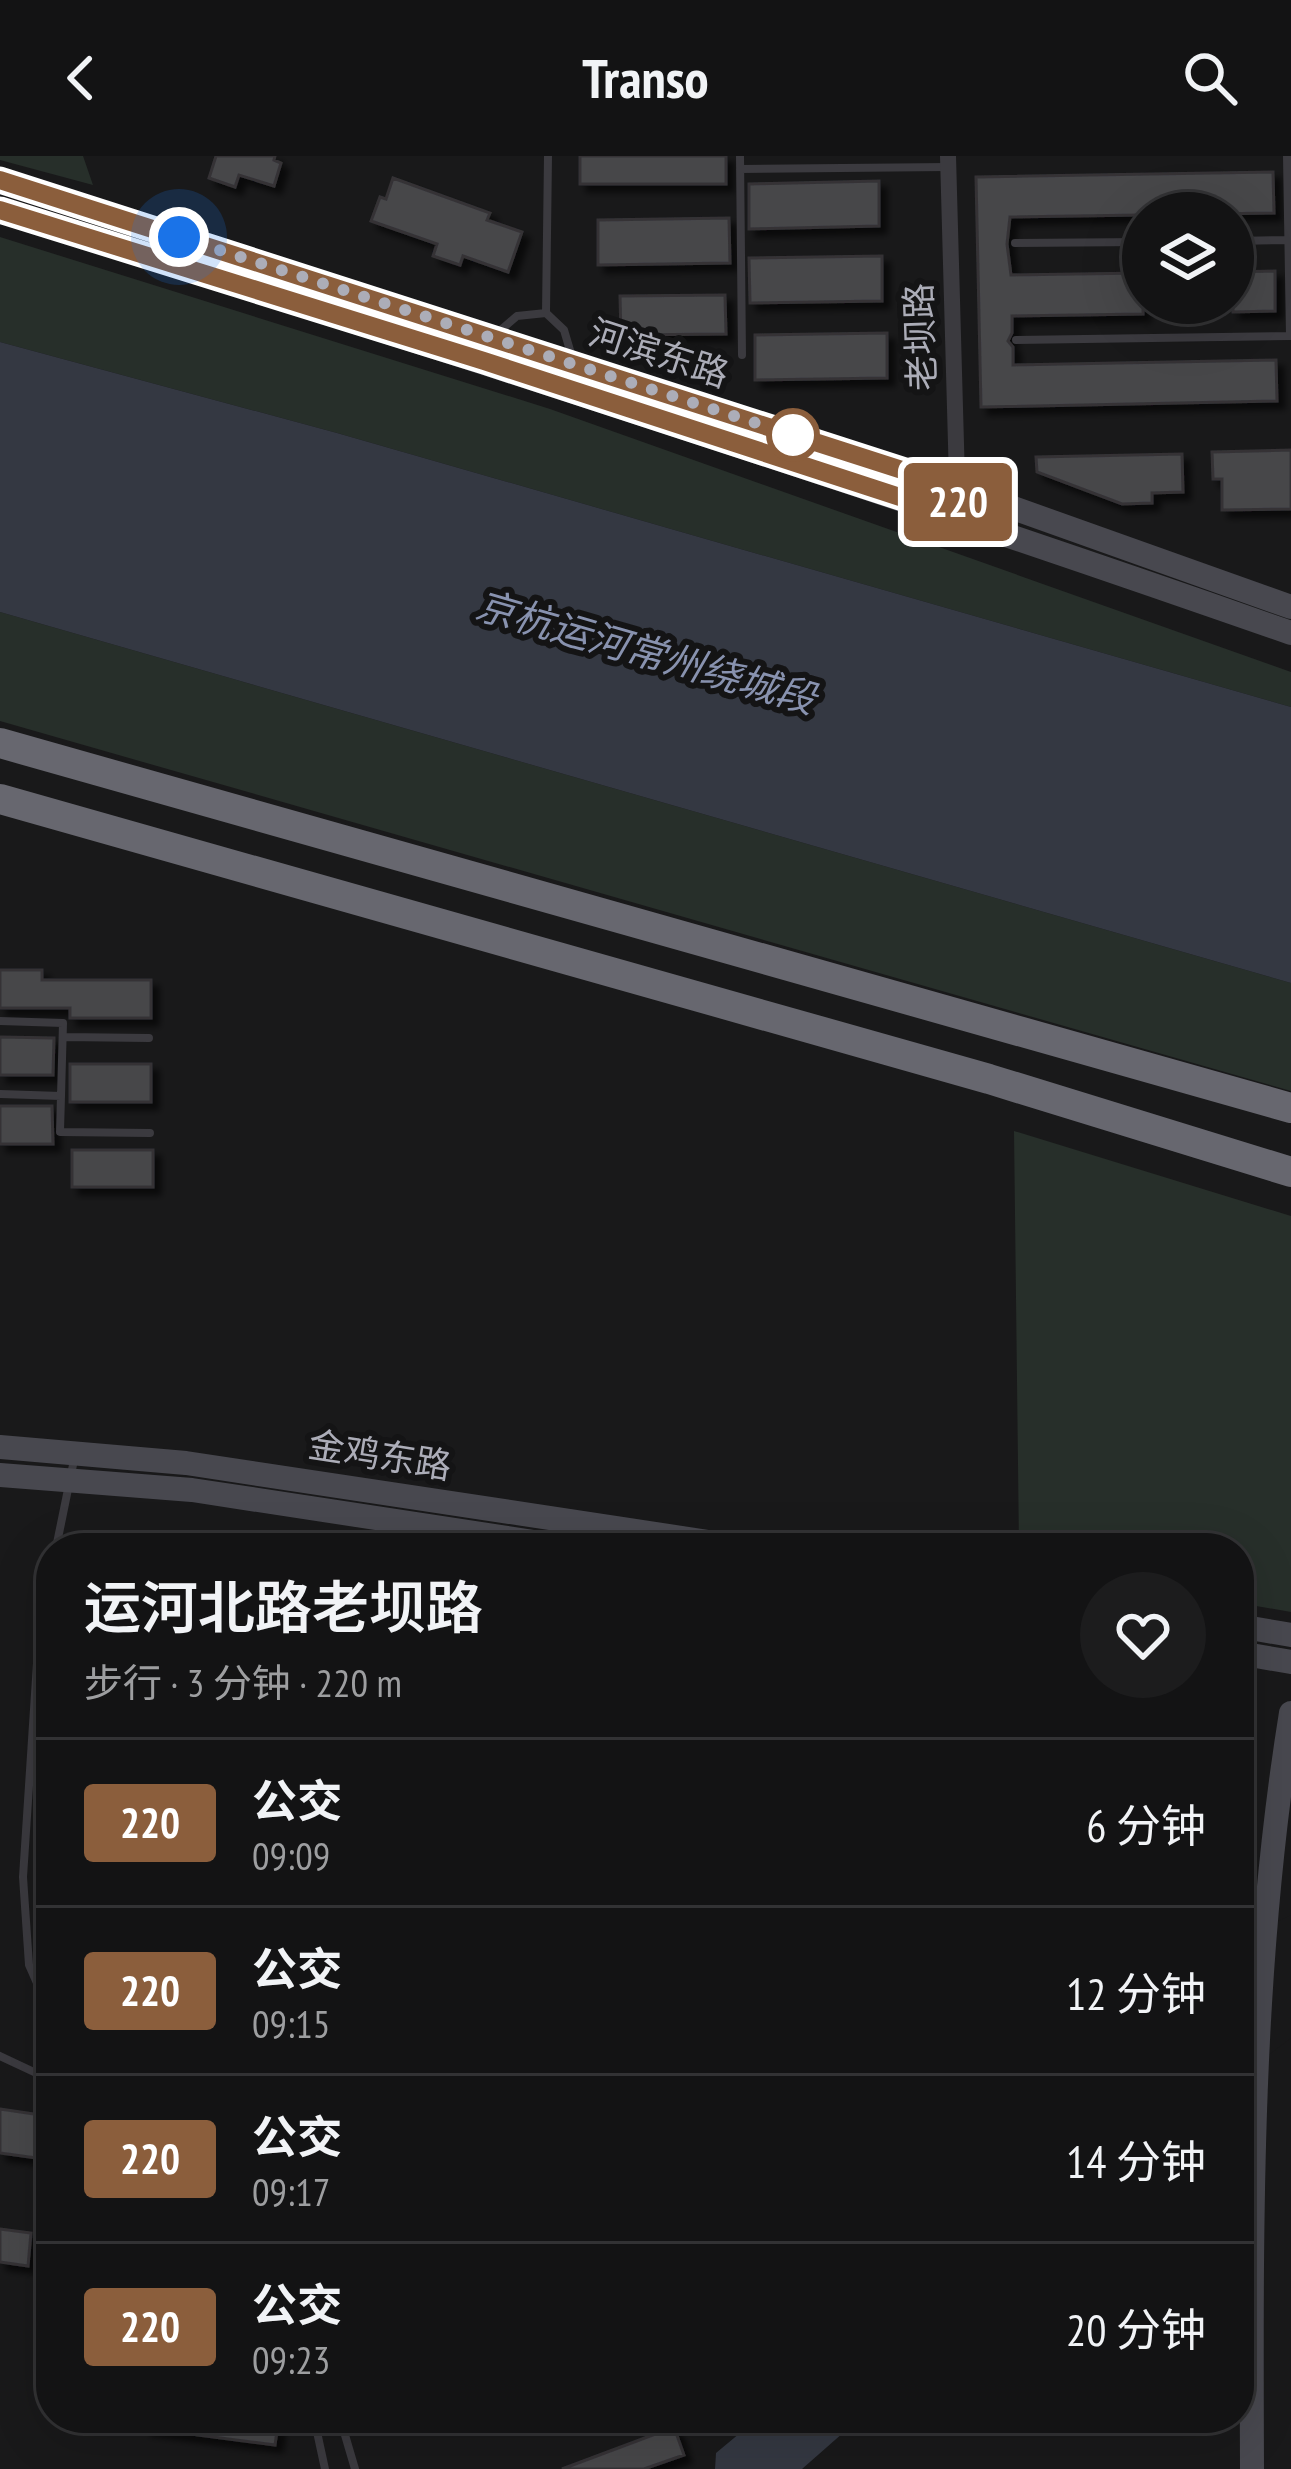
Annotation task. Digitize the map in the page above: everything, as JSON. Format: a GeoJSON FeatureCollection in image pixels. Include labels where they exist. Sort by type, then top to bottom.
{"type":"FeatureCollection","features":[{"type":"Feature","properties":{"kind":"highway"},"geometry":{"type":"LineString","coordinates":[[0,743],[1291,1108]]}},
{"type":"Feature","properties":{"kind":"highway"},"geometry":{"type":"LineString","coordinates":[[0,799],[988,1079],[1291,1172]]}},
{"type":"Feature","properties":{"kind":"main road","name":"河滨东路"},"geometry":{"type":"LineString","coordinates":[[0,180],[958,488],[1291,607]]}},
{"type":"Feature","properties":{"kind":"main road","name":"河滨东路"},"geometry":{"type":"LineString","coordinates":[[0,210],[958,516],[1291,633]]}},
{"type":"Feature","properties":{"kind":"main road","name":"金鸡东路"},"geometry":{"type":"LineString","coordinates":[[0,1447],[186,1462],[612,1533]]}},
{"type":"Feature","properties":{"kind":"main road","name":"金鸡东路"},"geometry":{"type":"LineString","coordinates":[[0,1475],[192,1490],[474,1533]]}},
{"type":"Feature","properties":{"kind":"main road"},"geometry":{"type":"LineString","coordinates":[[1254,1629],[1291,1635]]}},
{"type":"Feature","properties":{"kind":"main road"},"geometry":{"type":"LineString","coordinates":[[1254,1656],[1291,1662]]}},
{"type":"Feature","properties":{"kind":"main road"},"geometry":{"type":"LineString","coordinates":[[1254,2215],[1262,1926],[1291,1713]]}},
{"type":"Feature","properties":{"kind":"main road"},"geometry":{"type":"LineString","coordinates":[[1252,2433],[1252,2469]]}},
{"type":"Feature","properties":{"kind":"street","name":"老坝路"},"geometry":{"type":"LineString","coordinates":[[948,161],[958,516]]}},
{"type":"Feature","properties":{"kind":"lane"},"geometry":{"type":"LineString","coordinates":[[548,156],[547,313],[564,330],[574,364]]}},
{"type":"Feature","properties":{"kind":"lane"},"geometry":{"type":"LineString","coordinates":[[740,156],[742,355]]}},
{"type":"Feature","properties":{"kind":"lane"},"geometry":{"type":"LineString","coordinates":[[1016,340],[1290,336],[1287,156]]}},
{"type":"Feature","properties":{"kind":"lane"},"geometry":{"type":"LineString","coordinates":[[740,169],[948,161]]}},
{"type":"Feature","properties":{"kind":"lane"},"geometry":{"type":"LineString","coordinates":[[1254,241],[1289,240]]}},
{"type":"Feature","properties":{"kind":"lane"},"geometry":{"type":"LineString","coordinates":[[1015,243],[1122,242]]}},
{"type":"Feature","properties":{"kind":"lane"},"geometry":{"type":"LineString","coordinates":[[492,338],[518,316],[547,313]]}},
{"type":"Feature","properties":{"kind":"lane"},"geometry":{"type":"LineString","coordinates":[[0,1021],[63,1023],[60,1132],[150,1133]]}},
{"type":"Feature","properties":{"kind":"lane"},"geometry":{"type":"LineString","coordinates":[[63,1037],[149,1038]]}},
{"type":"Feature","properties":{"kind":"lane"},"geometry":{"type":"LineString","coordinates":[[0,1094],[61,1096]]}},
{"type":"Feature","properties":{"kind":"lane"},"geometry":{"type":"LineString","coordinates":[[59,1533],[75,1453]]}},
{"type":"Feature","properties":{"kind":"lane"},"geometry":{"type":"LineString","coordinates":[[36,1680],[23,1877],[29,1965],[36,1981]]}},
{"type":"Feature","properties":{"kind":"lane"},"geometry":{"type":"LineString","coordinates":[[0,2056],[36,2073]]}},
{"type":"Feature","properties":{"kind":"lane"},"geometry":{"type":"LineString","coordinates":[[317,2433],[325,2469]]}},
{"type":"Feature","properties":{"kind":"lane"},"geometry":{"type":"LineString","coordinates":[[344,2433],[355,2469]]}},
{"type":"Feature","properties":{"kind":"shaded area"},"geometry":{"type":"Polygon","coordinates":[[[0,156],[83,156],[93,185],[0,160],[0,156]]]}},
{"type":"Feature","properties":{"kind":"shaded area"},"geometry":{"type":"Polygon","coordinates":[[[0,237],[550,409],[1291,672],[1291,707],[337,433],[0,342],[0,237]]]}},
{"type":"Feature","properties":{"kind":"shaded area"},"geometry":{"type":"Polygon","coordinates":[[[0,612],[1291,983],[1291,1091],[0,721],[0,612]]]}},
{"type":"Feature","properties":{"kind":"shaded area"},"geometry":{"type":"Polygon","coordinates":[[[1014,1131],[1291,1216],[1291,1612],[1254,1606],[1254,1533],[1019,1533],[1014,1131]]]}},
{"type":"Feature","properties":{"kind":"water","name":"京杭运河常州绕城段"},"geometry":{"type":"Polygon","coordinates":[[[0,342],[337,433],[1291,707],[1291,983],[0,612],[0,342]]]}},
{"type":"Feature","properties":{"kind":"water"},"geometry":{"type":"Polygon","coordinates":[[[1291,1921],[1291,2031],[1254,2058],[1254,1940],[1291,1921]]]}},
{"type":"Feature","properties":{"kind":"water"},"geometry":{"type":"Polygon","coordinates":[[[740,2433],[843,2433],[802,2469],[715,2469],[716,2453],[740,2433]]]}},
{"type":"Feature","properties":{"kind":"pier"},"geometry":{"type":"Polygon","coordinates":[[[1291,1915],[1291,2038],[1254,2066],[1262,1929],[1291,1915]]]}},
{"type":"Feature","properties":{"kind":"building"},"geometry":{"type":"Polygon","coordinates":[[[216,156],[275,156],[281,163],[274,186],[239,175],[235,187],[209,178],[216,156]]]}},
{"type":"Feature","properties":{"kind":"building"},"geometry":{"type":"Polygon","coordinates":[[[580,156],[726,156],[726,184],[580,184],[580,156]]]}},
{"type":"Feature","properties":{"kind":"building"},"geometry":{"type":"Polygon","coordinates":[[[1273,172],[1274,213],[1254,213],[1254,192],[1122,192],[1122,215],[1010,217],[1011,275],[1122,273],[1122,314],[1012,316],[1008,341],[1013,347],[1013,365],[1276,360],[1277,401],[981,407],[976,177],[1273,172]]]}},
{"type":"Feature","properties":{"kind":"building"},"geometry":{"type":"Polygon","coordinates":[[[393,178],[490,213],[487,220],[522,232],[508,272],[463,256],[460,265],[433,256],[437,244],[371,221],[393,178]]]}},
{"type":"Feature","properties":{"kind":"building"},"geometry":{"type":"Polygon","coordinates":[[[879,181],[879,226],[749,229],[749,184],[879,181]]]}},
{"type":"Feature","properties":{"kind":"building"},"geometry":{"type":"Polygon","coordinates":[[[729,218],[730,263],[598,265],[598,220],[729,218]]]}},
{"type":"Feature","properties":{"kind":"building"},"geometry":{"type":"Polygon","coordinates":[[[882,256],[882,301],[750,303],[749,258],[882,256]]]}},
{"type":"Feature","properties":{"kind":"building"},"geometry":{"type":"Polygon","coordinates":[[[1275,271],[1275,311],[1254,312],[1254,272],[1275,271]]]}},
{"type":"Feature","properties":{"kind":"building"},"geometry":{"type":"Polygon","coordinates":[[[725,295],[726,334],[621,335],[620,296],[725,295]]]}},
{"type":"Feature","properties":{"kind":"building"},"geometry":{"type":"Polygon","coordinates":[[[887,333],[887,378],[755,380],[755,335],[887,333]]]}},
{"type":"Feature","properties":{"kind":"building"},"geometry":{"type":"Polygon","coordinates":[[[1291,450],[1291,509],[1222,510],[1222,479],[1213,479],[1212,452],[1291,450]]]}},
{"type":"Feature","properties":{"kind":"building"},"geometry":{"type":"Polygon","coordinates":[[[1182,454],[1183,492],[1152,493],[1152,503],[1122,504],[1037,472],[1036,457],[1182,454]]]}},
{"type":"Feature","properties":{"kind":"building"},"geometry":{"type":"Polygon","coordinates":[[[0,970],[42,970],[42,980],[151,980],[151,1018],[70,1018],[70,1008],[0,1008],[0,970]]]}},
{"type":"Feature","properties":{"kind":"building"},"geometry":{"type":"Polygon","coordinates":[[[0,1037],[54,1038],[53,1075],[0,1075],[0,1037]]]}},
{"type":"Feature","properties":{"kind":"building"},"geometry":{"type":"Polygon","coordinates":[[[70,1064],[151,1064],[151,1102],[70,1102],[70,1064]]]}},
{"type":"Feature","properties":{"kind":"building"},"geometry":{"type":"Polygon","coordinates":[[[0,1106],[52,1106],[53,1144],[0,1144],[0,1106]]]}},
{"type":"Feature","properties":{"kind":"building"},"geometry":{"type":"Polygon","coordinates":[[[72,1150],[153,1150],[153,1187],[72,1187],[72,1150]]]}},
{"type":"Feature","properties":{"kind":"building"},"geometry":{"type":"Polygon","coordinates":[[[0,2109],[36,2114],[36,2158],[0,2153],[0,2109]]]}},
{"type":"Feature","properties":{"kind":"building"},"geometry":{"type":"Polygon","coordinates":[[[0,2229],[31,2233],[28,2266],[0,2262],[0,2229]]]}},
{"type":"Feature","properties":{"kind":"building"},"geometry":{"type":"Polygon","coordinates":[[[183,2433],[277,2433],[275,2445],[183,2433]]]}},
{"type":"Feature","properties":{"kind":"building"},"geometry":{"type":"Polygon","coordinates":[[[658,2433],[676,2433],[684,2455],[644,2469],[562,2469],[658,2433]]]}},
{"type":"Feature","properties":{"kind":"bus line","name":"220"},"geometry":{"type":"LineString","coordinates":[[0,180],[958,488],[958,516],[0,210]]}},
{"type":"Feature","properties":{"kind":"route"},"geometry":{"type":"LineString","coordinates":[[179,237],[793,435]]}}]}
